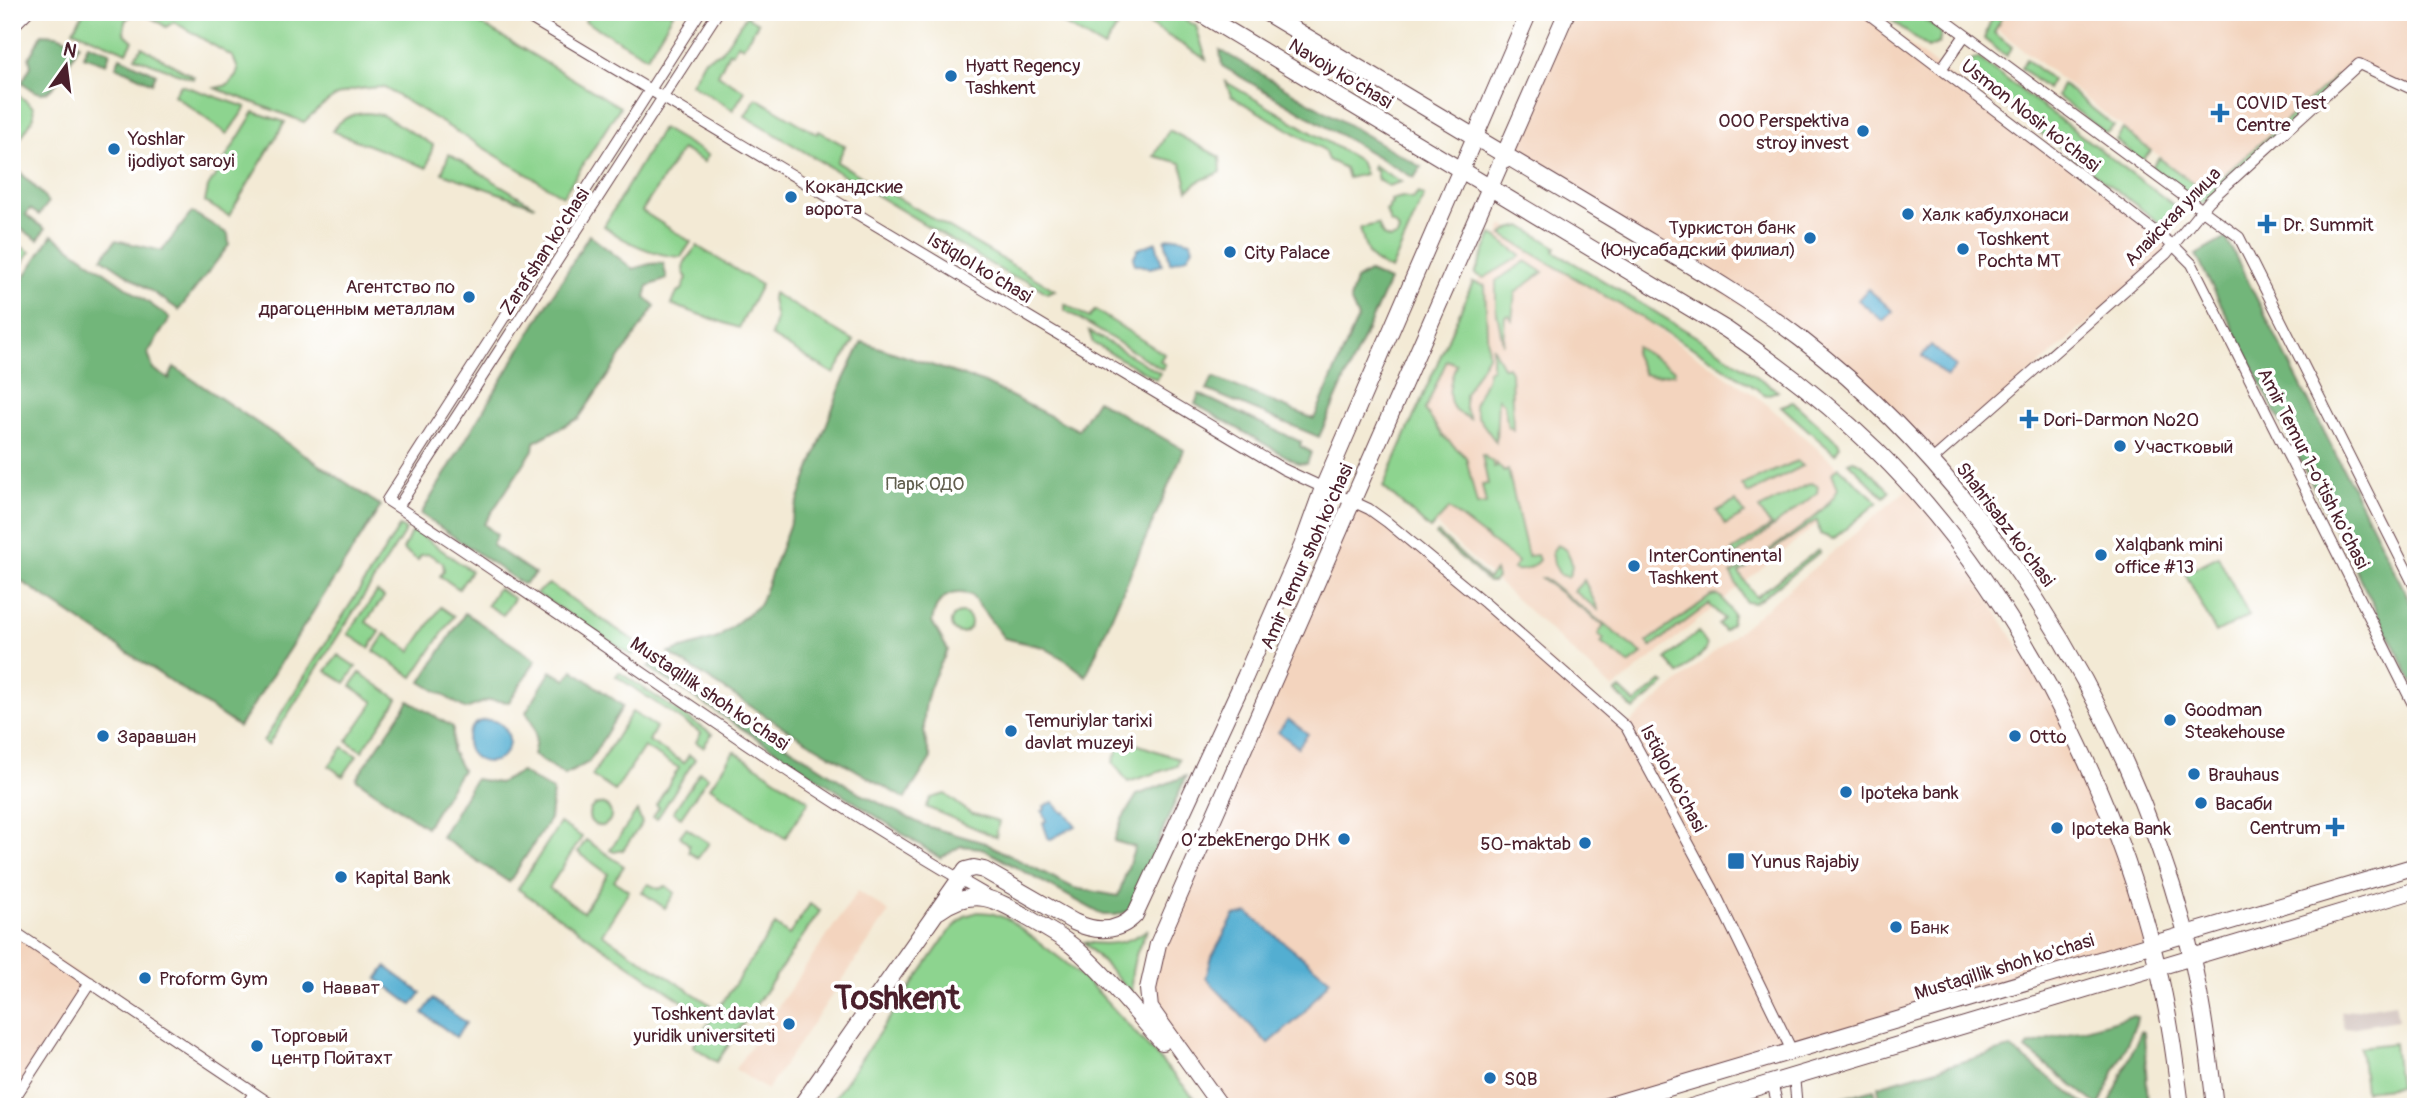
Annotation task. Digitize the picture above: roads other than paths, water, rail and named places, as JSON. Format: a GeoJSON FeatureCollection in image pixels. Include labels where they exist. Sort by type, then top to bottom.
{"type":"FeatureCollection","features":[{"type":"Feature","properties":{"kind":"main road","name":"Navoiy ko'chasi"},"geometry":{"type":"LineString","coordinates":[[1198,12],[1462,170]]}},
{"type":"Feature","properties":{"kind":"main road","name":"Navoiy ko'chasi"},"geometry":{"type":"LineString","coordinates":[[1265,12],[1506,155]]}},
{"type":"Feature","properties":{"kind":"main road","name":"Amir Temur shoh ko'chasi"},"geometry":{"type":"LineString","coordinates":[[958,878],[970,869],[982,869],[1089,928],[1112,929],[1123,925],[1133,918],[1139,909],[1302,546],[1323,488],[1529,12]]}},
{"type":"Feature","properties":{"kind":"main road","name":"Amir Temur shoh ko'chasi"},"geometry":{"type":"LineString","coordinates":[[1221,1107],[1150,1008],[1147,989],[1151,967],[1167,923],[1567,12]]}},
{"type":"Feature","properties":{"kind":"main road","name":"Shahrisabz ko'chasi"},"geometry":{"type":"LineString","coordinates":[[1506,155],[1775,320],[1827,360],[1877,404],[1931,461],[2005,553],[2041,606],[2074,663],[2130,777],[2164,865],[2191,957],[2215,1107]]}},
{"type":"Feature","properties":{"kind":"main road"},"geometry":{"type":"LineString","coordinates":[[1462,170],[1753,348],[1830,408],[1900,475],[1978,572],[2012,623],[2070,729],[2129,871],[2158,967],[2181,1107]]}},
{"type":"Feature","properties":{"kind":"main road","name":"Mustaqillik shoh ko'chasi"},"geometry":{"type":"LineString","coordinates":[[1604,1107],[2416,866]]}},
{"type":"Feature","properties":{"kind":"main road"},"geometry":{"type":"LineString","coordinates":[[800,1107],[958,878]]}},
{"type":"Feature","properties":{"kind":"main road"},"geometry":{"type":"LineString","coordinates":[[1691,1107],[2416,890]]}},
{"type":"Feature","properties":{"kind":"main road"},"geometry":{"type":"LineString","coordinates":[[931,917],[952,902],[971,897],[986,897],[1058,935],[1083,954],[1221,1107]]}},
{"type":"Feature","properties":{"kind":"street"},"geometry":{"type":"LineString","coordinates":[[12,28],[27,12]]}},
{"type":"Feature","properties":{"kind":"street","name":"Istiqlol ko‘chasi"},"geometry":{"type":"LineString","coordinates":[[520,12],[1283,469],[1353,502]]}},
{"type":"Feature","properties":{"kind":"street","name":"Zarafshan ko'chasi"},"geometry":{"type":"LineString","coordinates":[[387,500],[700,12]]}},
{"type":"Feature","properties":{"kind":"street","name":"Zarafshan ko'chasi"},"geometry":{"type":"LineString","coordinates":[[398,507],[718,12]]}},
{"type":"Feature","properties":{"kind":"street","name":"Usmon Nosir ko'chasi"},"geometry":{"type":"LineString","coordinates":[[1866,12],[2174,246]]}},
{"type":"Feature","properties":{"kind":"street","name":"Usmon Nosir ko'chasi"},"geometry":{"type":"LineString","coordinates":[[1934,12],[2200,210]]}},
{"type":"Feature","properties":{"kind":"street"},"geometry":{"type":"LineString","coordinates":[[1942,68],[1965,35]]}},
{"type":"Feature","properties":{"kind":"street","name":"Алайская улица"},"geometry":{"type":"LineString","coordinates":[[1931,461],[2174,246],[2200,210],[2359,64],[2416,92]]}},
{"type":"Feature","properties":{"kind":"street","name":"Amir Temur 1-o'tish ko'chasi"},"geometry":{"type":"LineString","coordinates":[[2200,210],[2239,237],[2416,589]]}},
{"type":"Feature","properties":{"kind":"street","name":"Amir Temur 1-o'tish ko'chasi"},"geometry":{"type":"LineString","coordinates":[[2174,246],[2192,264],[2416,710]]}},
{"type":"Feature","properties":{"kind":"street","name":"Mustaqillik shoh ko'chasi"},"geometry":{"type":"LineString","coordinates":[[387,500],[888,835],[1005,905]]}},
{"type":"Feature","properties":{"kind":"street","name":"Istiqlol ko'chasi"},"geometry":{"type":"LineString","coordinates":[[1353,502],[1369,509],[1398,531],[1485,603],[1626,727],[1712,887],[1791,1051]]}},
{"type":"Feature","properties":{"kind":"street"},"geometry":{"type":"LineString","coordinates":[[12,930],[275,1107]]}},
{"type":"Feature","properties":{"kind":"street"},"geometry":{"type":"LineString","coordinates":[[12,1102],[90,982]]}},
{"type":"Feature","properties":{"kind":"street"},"geometry":{"type":"LineString","coordinates":[[1794,1076],[1797,1107]]}},
{"type":"Feature","properties":{"kind":"street"},"geometry":{"type":"LineString","coordinates":[[1772,1083],[1778,1107]]}},
{"type":"Feature","properties":{"kind":"street"},"geometry":{"type":"LineString","coordinates":[[245,1107],[254,1093]]}},
{"type":"Feature","properties":{"kind":"water"},"geometry":{"type":"Polygon","coordinates":[[[1176,237],[1191,241],[1193,248],[1187,257],[1170,263],[1165,239],[1176,237]]]}},
{"type":"Feature","properties":{"kind":"water"},"geometry":{"type":"Polygon","coordinates":[[[1156,242],[1162,265],[1150,268],[1135,264],[1133,258],[1138,249],[1156,242]]]}},
{"type":"Feature","properties":{"kind":"water"},"geometry":{"type":"Polygon","coordinates":[[[1868,289],[1893,311],[1883,321],[1858,300],[1868,289]]]}},
{"type":"Feature","properties":{"kind":"water"},"geometry":{"type":"Polygon","coordinates":[[[1931,345],[1956,367],[1947,377],[1922,356],[1931,345]]]}},
{"type":"Feature","properties":{"kind":"water"},"geometry":{"type":"Polygon","coordinates":[[[1288,719],[1308,734],[1298,747],[1278,732],[1288,719]]]}},
{"type":"Feature","properties":{"kind":"water"},"geometry":{"type":"Polygon","coordinates":[[[488,720],[503,726],[509,741],[503,756],[488,762],[473,756],[467,741],[473,726],[488,720]]]}},
{"type":"Feature","properties":{"kind":"water"},"geometry":{"type":"Polygon","coordinates":[[[1053,802],[1076,826],[1049,840],[1042,811],[1045,810],[1044,806],[1053,802]]]}},
{"type":"Feature","properties":{"kind":"water"},"geometry":{"type":"Polygon","coordinates":[[[1248,913],[1330,980],[1301,1016],[1268,1044],[1206,978],[1212,957],[1234,916],[1248,913]]]}},
{"type":"Feature","properties":{"kind":"water"},"geometry":{"type":"Polygon","coordinates":[[[386,967],[421,993],[412,1005],[377,979],[386,967]]]}},
{"type":"Feature","properties":{"kind":"water"},"geometry":{"type":"Polygon","coordinates":[[[433,999],[466,1023],[456,1037],[423,1013],[433,999]]]}},
{"type":"Feature","properties":{"kind":"place","name":"Hyatt Regency Tashkent"},"geometry":{"type":"Point","coordinates":[951,76]}},
{"type":"Feature","properties":{"kind":"place","name":"COVID Test Centre"},"geometry":{"type":"Point","coordinates":[2220,113]}},
{"type":"Feature","properties":{"kind":"place","name":"ООО Perspektiva stroy invest"},"geometry":{"type":"Point","coordinates":[1863,131]}},
{"type":"Feature","properties":{"kind":"place","name":"Yoshlar ijodiyot saroyi"},"geometry":{"type":"Point","coordinates":[114,149]}},
{"type":"Feature","properties":{"kind":"place","name":"Кокандские ворота"},"geometry":{"type":"Point","coordinates":[791,197]}},
{"type":"Feature","properties":{"kind":"place","name":"Халк кабулхонаси"},"geometry":{"type":"Point","coordinates":[1908,214]}},
{"type":"Feature","properties":{"kind":"place","name":"Dr. Summit"},"geometry":{"type":"Point","coordinates":[2267,224]}},
{"type":"Feature","properties":{"kind":"place","name":"Туркистон банк (Юнусабадский филиал)"},"geometry":{"type":"Point","coordinates":[1810,238]}},
{"type":"Feature","properties":{"kind":"place","name":"Toshkent Pochta MT"},"geometry":{"type":"Point","coordinates":[1963,249]}},
{"type":"Feature","properties":{"kind":"place","name":"City Palace"},"geometry":{"type":"Point","coordinates":[1230,252]}},
{"type":"Feature","properties":{"kind":"place","name":"Агентство по драгоценным металлам"},"geometry":{"type":"Point","coordinates":[469,297]}},
{"type":"Feature","properties":{"kind":"place","name":"Dori-Darmon №20"},"geometry":{"type":"Point","coordinates":[2029,419]}},
{"type":"Feature","properties":{"kind":"place","name":"Участковый"},"geometry":{"type":"Point","coordinates":[2120,446]}},
{"type":"Feature","properties":{"kind":"place","name":"Xalqbank mini office #13"},"geometry":{"type":"Point","coordinates":[2101,555]}},
{"type":"Feature","properties":{"kind":"place","name":"InterContinental Tashkent"},"geometry":{"type":"Point","coordinates":[1634,566]}},
{"type":"Feature","properties":{"kind":"place","name":"Goodman Steakehouse"},"geometry":{"type":"Point","coordinates":[2170,720]}},
{"type":"Feature","properties":{"kind":"place","name":"Temuriylar tarixi davlat muzeyi"},"geometry":{"type":"Point","coordinates":[1011,731]}},
{"type":"Feature","properties":{"kind":"place","name":"Заравшан"},"geometry":{"type":"Point","coordinates":[103,736]}},
{"type":"Feature","properties":{"kind":"place","name":"Otto"},"geometry":{"type":"Point","coordinates":[2015,736]}},
{"type":"Feature","properties":{"kind":"place","name":"Brauhaus"},"geometry":{"type":"Point","coordinates":[2194,774]}},
{"type":"Feature","properties":{"kind":"place","name":"Ipoteka bank"},"geometry":{"type":"Point","coordinates":[1846,792]}},
{"type":"Feature","properties":{"kind":"place","name":"Васаби"},"geometry":{"type":"Point","coordinates":[2201,803]}},
{"type":"Feature","properties":{"kind":"place","name":"Centrum"},"geometry":{"type":"Point","coordinates":[2335,827]}},
{"type":"Feature","properties":{"kind":"place","name":"Ipoteka Bank"},"geometry":{"type":"Point","coordinates":[2057,828]}},
{"type":"Feature","properties":{"kind":"place","name":"O’zbekEnergo DHK"},"geometry":{"type":"Point","coordinates":[1344,839]}},
{"type":"Feature","properties":{"kind":"place","name":"50-maktab"},"geometry":{"type":"Point","coordinates":[1585,843]}},
{"type":"Feature","properties":{"kind":"place","name":"Yunus Rajabiy"},"geometry":{"type":"Point","coordinates":[1736,861]}},
{"type":"Feature","properties":{"kind":"place","name":"Kapital Bank"},"geometry":{"type":"Point","coordinates":[341,877]}},
{"type":"Feature","properties":{"kind":"place","name":"Банк"},"geometry":{"type":"Point","coordinates":[1896,927]}},
{"type":"Feature","properties":{"kind":"place","name":"Proform Gym"},"geometry":{"type":"Point","coordinates":[145,978]}},
{"type":"Feature","properties":{"kind":"place","name":"Навват"},"geometry":{"type":"Point","coordinates":[308,987]}},
{"type":"Feature","properties":{"kind":"place","name":"Toshkent davlat yuridik universiteti"},"geometry":{"type":"Point","coordinates":[789,1024]}},
{"type":"Feature","properties":{"kind":"place","name":"Торговый центр Пойтахт"},"geometry":{"type":"Point","coordinates":[257,1046]}},
{"type":"Feature","properties":{"kind":"place","name":"SQB"},"geometry":{"type":"Point","coordinates":[1490,1078]}},
{"type":"Feature","properties":{"kind":"district","name":"Toshkent"},"geometry":{"type":"Point","coordinates":[897,997]}},
{"type":"Feature","properties":{"kind":"park label","name":"Парк ОДО"},"geometry":{"type":"Point","coordinates":[925,483]}}]}
